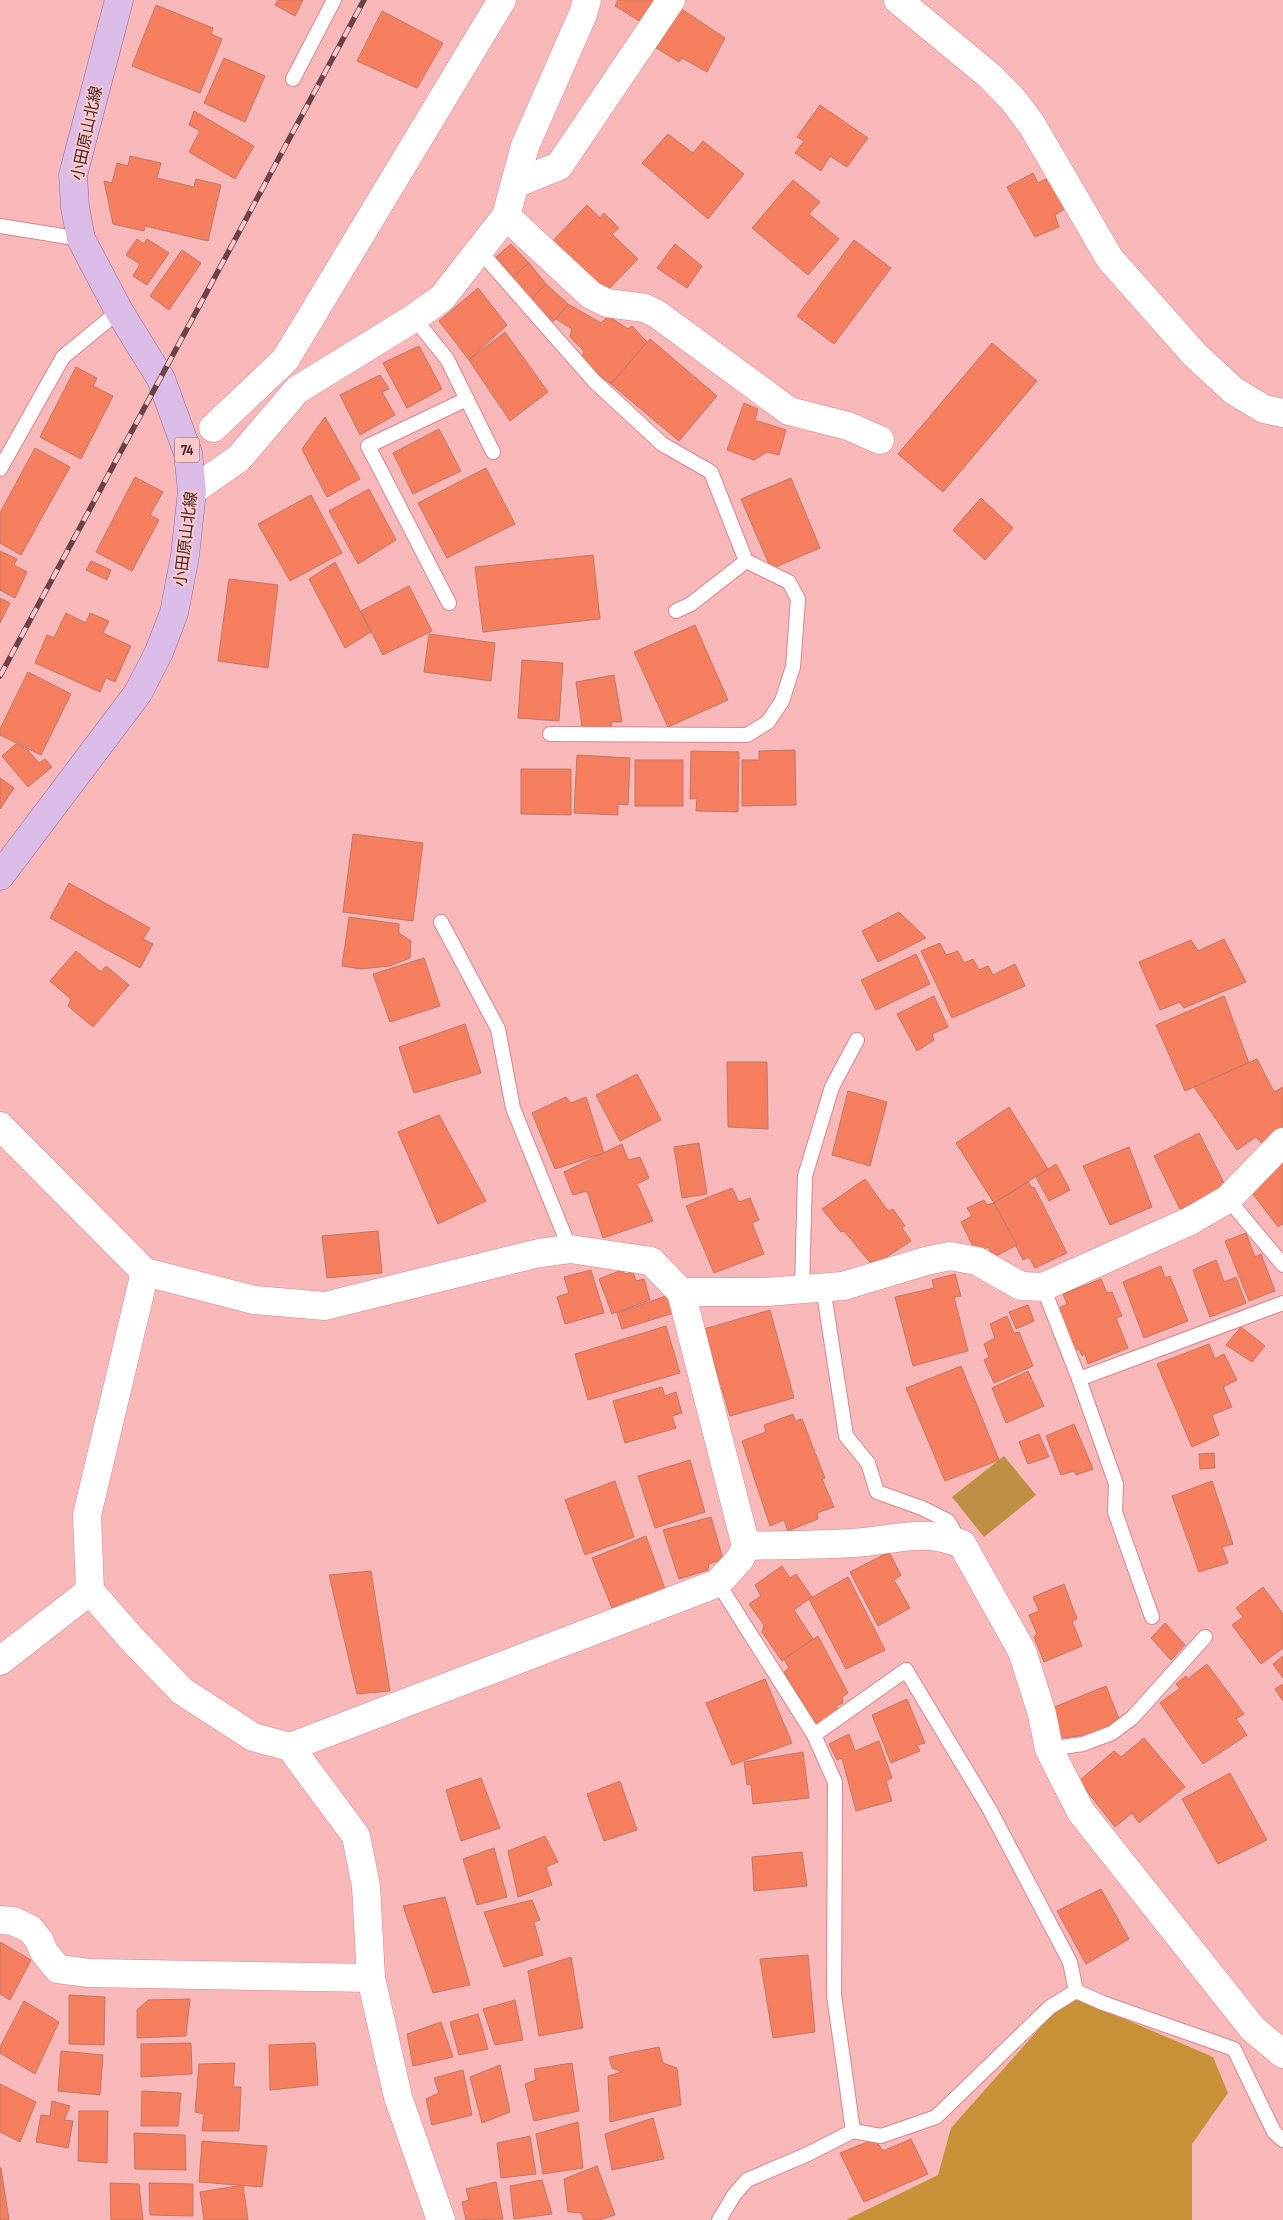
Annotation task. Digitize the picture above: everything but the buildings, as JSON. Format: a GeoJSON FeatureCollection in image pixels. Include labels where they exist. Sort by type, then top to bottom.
{"type":"FeatureCollection","features":[{"type":"Feature","properties":{"kind":"main road","name":"小田原山北線"},"geometry":{"type":"LineString","coordinates":[[0,876],[138,693],[159,652],[174,613],[185,556],[192,491],[188,453],[161,379],[119,311],[81,239],[75,207],[73,175],[119,0]]}},
{"type":"Feature","properties":{"kind":"street","name":"74"},"geometry":{"type":"LineString","coordinates":[[213,428],[285,360],[502,0]]}},
{"type":"Feature","properties":{"kind":"street"},"geometry":{"type":"LineString","coordinates":[[192,491],[239,458],[297,390],[414,318],[442,298],[506,216],[525,146],[583,14],[587,0]]}},
{"type":"Feature","properties":{"kind":"street"},"geometry":{"type":"LineString","coordinates":[[514,184],[559,166],[671,0]]}},
{"type":"Feature","properties":{"kind":"street"},"geometry":{"type":"LineString","coordinates":[[898,0],[991,77],[1014,101],[1032,125],[1110,259],[1195,355],[1234,391],[1264,410],[1283,413]]}},
{"type":"Feature","properties":{"kind":"street"},"geometry":{"type":"LineString","coordinates":[[506,216],[591,295],[607,303],[645,308],[657,314],[790,411],[848,426],[880,440]]}},
{"type":"Feature","properties":{"kind":"street"},"geometry":{"type":"LineString","coordinates":[[0,1126],[145,1272],[254,1300],[325,1306],[539,1253],[570,1249],[651,1261],[681,1292],[746,1546],[740,1559],[718,1583],[290,1747],[253,1737],[182,1691],[131,1638],[90,1591],[87,1514],[145,1272]]}},
{"type":"Feature","properties":{"kind":"street"},"geometry":{"type":"LineString","coordinates":[[681,1292],[766,1292],[843,1286],[926,1261],[950,1256],[977,1261],[1021,1286],[1043,1287],[1190,1221],[1228,1199],[1283,1142]]}},
{"type":"Feature","properties":{"kind":"street"},"geometry":{"type":"LineString","coordinates":[[746,1546],[854,1543],[927,1534],[945,1537],[962,1544],[1022,1651],[1042,1714],[1049,1749],[1081,1812],[1253,2029],[1283,2054]]}},
{"type":"Feature","properties":{"kind":"street"},"geometry":{"type":"LineString","coordinates":[[0,1661],[90,1591]]}},
{"type":"Feature","properties":{"kind":"street"},"geometry":{"type":"LineString","coordinates":[[290,1747],[356,1836],[366,1886],[371,1978],[398,2097],[441,2220]]}},
{"type":"Feature","properties":{"kind":"street"},"geometry":{"type":"LineString","coordinates":[[0,1920],[13,1921],[30,1929],[39,1940],[44,1952],[58,1969],[89,1973],[371,1978]]}},
{"type":"Feature","properties":{"kind":"lane"},"geometry":{"type":"LineString","coordinates":[[293,79],[334,0]]}},
{"type":"Feature","properties":{"kind":"lane"},"geometry":{"type":"LineString","coordinates":[[0,226],[81,239]]}},
{"type":"Feature","properties":{"kind":"lane"},"geometry":{"type":"LineString","coordinates":[[479,250],[594,381],[662,444],[711,472],[746,560],[789,582],[798,598],[793,667],[782,701],[768,722],[746,735],[550,734]]}},
{"type":"Feature","properties":{"kind":"lane"},"geometry":{"type":"LineString","coordinates":[[0,469],[6,444],[63,357],[119,311]]}},
{"type":"Feature","properties":{"kind":"lane"},"geometry":{"type":"LineString","coordinates":[[414,318],[447,359],[493,452]]}},
{"type":"Feature","properties":{"kind":"lane"},"geometry":{"type":"LineString","coordinates":[[449,602],[368,446],[467,399]]}},
{"type":"Feature","properties":{"kind":"lane"},"geometry":{"type":"LineString","coordinates":[[676,611],[691,604],[746,560]]}},
{"type":"Feature","properties":{"kind":"lane"},"geometry":{"type":"LineString","coordinates":[[441,922],[498,1029],[513,1108],[570,1249]]}},
{"type":"Feature","properties":{"kind":"lane"},"geometry":{"type":"LineString","coordinates":[[858,1040],[832,1087],[805,1176],[813,1287],[846,1436],[868,1463],[877,1492],[922,1508],[948,1521],[962,1544]]}},
{"type":"Feature","properties":{"kind":"lane"},"geometry":{"type":"LineString","coordinates":[[1228,1199],[1283,1264]]}},
{"type":"Feature","properties":{"kind":"lane"},"geometry":{"type":"LineString","coordinates":[[1043,1287],[1079,1379],[1116,1484],[1115,1512],[1152,1617]]}},
{"type":"Feature","properties":{"kind":"lane"},"geometry":{"type":"LineString","coordinates":[[1079,1379],[1283,1302]]}},
{"type":"Feature","properties":{"kind":"lane"},"geometry":{"type":"LineString","coordinates":[[718,1583],[814,1735],[835,1782],[834,1995],[853,2131]]}},
{"type":"Feature","properties":{"kind":"lane"},"geometry":{"type":"LineString","coordinates":[[1049,1749],[1083,1744],[1112,1733],[1132,1718],[1206,1637]]}},
{"type":"Feature","properties":{"kind":"lane"},"geometry":{"type":"LineString","coordinates":[[814,1735],[906,1670],[990,1810],[1066,1953],[1070,1962],[1076,1991]]}},
{"type":"Feature","properties":{"kind":"lane"},"geometry":{"type":"LineString","coordinates":[[1076,1991],[1103,2003],[1234,2049],[1274,2132],[1283,2140]]}},
{"type":"Feature","properties":{"kind":"lane"},"geometry":{"type":"LineString","coordinates":[[719,2220],[734,2195],[747,2180],[808,2154],[853,2131],[881,2136],[936,2117],[1050,2007],[1076,1991]]}},
{"type":"Feature","properties":{"kind":"lane"},"geometry":{"type":"LineString","coordinates":[[1234,2049],[1253,2029]]}},
{"type":"Feature","properties":{"kind":"shaded area"},"geometry":{"type":"Polygon","coordinates":[[[1004,1456],[1036,1495],[984,1537],[952,1497],[1004,1456]]]}},
{"type":"Feature","properties":{"kind":"shaded area"},"geometry":{"type":"Polygon","coordinates":[[[1069,1995],[1213,2057],[1228,2093],[1192,2144],[1192,2220],[846,2220],[938,2175],[951,2128],[1069,1995]]]}},
{"type":"Feature","properties":{"kind":"railway"},"geometry":{"type":"LineString","coordinates":[[0,676],[364,0]]}}]}
